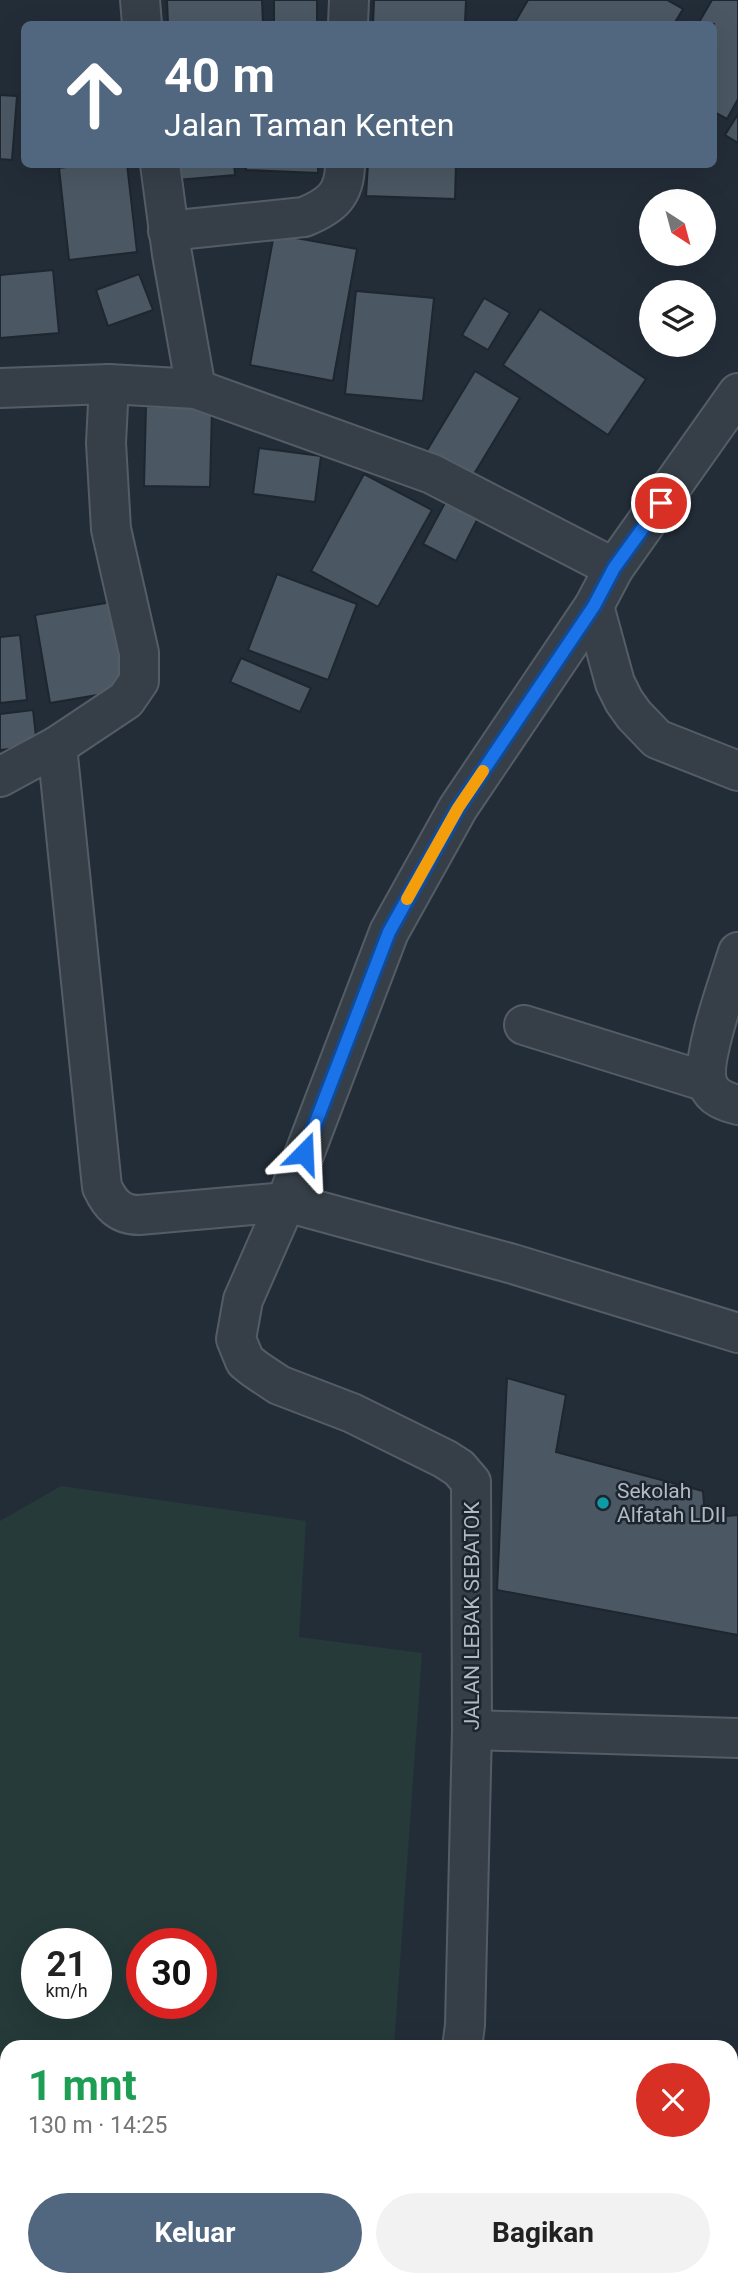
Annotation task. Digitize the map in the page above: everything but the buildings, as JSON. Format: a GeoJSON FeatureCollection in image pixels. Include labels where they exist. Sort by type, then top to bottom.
{"type":"FeatureCollection","features":[{"type":"Feature","properties":{"kind":"street"},"geometry":{"type":"LineString","coordinates":[[140,0],[142,21]]}},
{"type":"Feature","properties":{"kind":"street"},"geometry":{"type":"LineString","coordinates":[[348,21],[349,0]]}},
{"type":"Feature","properties":{"kind":"street"},"geometry":{"type":"LineString","coordinates":[[160,168],[168,231],[197,389]]}},
{"type":"Feature","properties":{"kind":"street"},"geometry":{"type":"LineString","coordinates":[[168,231],[304,217],[320,211],[339,194],[345,180],[345,168]]}},
{"type":"Feature","properties":{"kind":"street"},"geometry":{"type":"LineString","coordinates":[[0,777],[57,746],[127,700],[139,681],[139,653],[111,528],[106,443],[109,384]]}},
{"type":"Feature","properties":{"kind":"street"},"geometry":{"type":"LineString","coordinates":[[0,388],[109,384],[197,389],[432,474],[614,568]]}},
{"type":"Feature","properties":{"kind":"street","name":"JALAN LEBAK SEBATOK"},"geometry":{"type":"LineString","coordinates":[[463,2040],[472,1730],[471,1482],[459,1468],[445,1459],[352,1413],[270,1380],[245,1361],[236,1339],[243,1300],[286,1202],[389,932],[458,808],[594,606],[614,568],[738,393]]}},
{"type":"Feature","properties":{"kind":"street"},"geometry":{"type":"LineString","coordinates":[[594,606],[615,682],[624,701],[640,723],[657,739],[738,771]]}},
{"type":"Feature","properties":{"kind":"street"},"geometry":{"type":"LineString","coordinates":[[57,746],[102,1187],[117,1209],[132,1215],[286,1202],[513,1264],[738,1333]]}},
{"type":"Feature","properties":{"kind":"street"},"geometry":{"type":"LineString","coordinates":[[738,952],[714,1026],[706,1073],[711,1091],[721,1101],[738,1105]]}},
{"type":"Feature","properties":{"kind":"street"},"geometry":{"type":"LineString","coordinates":[[524,1025],[707,1082]]}},
{"type":"Feature","properties":{"kind":"street"},"geometry":{"type":"LineString","coordinates":[[472,1730],[738,1738]]}},
{"type":"Feature","properties":{"kind":"green space"},"geometry":{"type":"Polygon","coordinates":[[[61,1486],[306,1521],[299,1637],[422,1653],[394,2040],[0,2040],[0,1521],[61,1486]]]}},
{"type":"Feature","properties":{"kind":"slow traffic"},"geometry":{"type":"LineString","coordinates":[[407,899],[458,808],[483,771]]}},
{"type":"Feature","properties":{"kind":"place","name":"Sekolah Alfatah LDII"},"geometry":{"type":"Point","coordinates":[603,1503]}},
{"type":"Feature","properties":{"kind":"route"},"geometry":{"type":"LineString","coordinates":[[304,1153],[389,932],[458,808],[594,606],[614,568],[661,503]]}}]}
